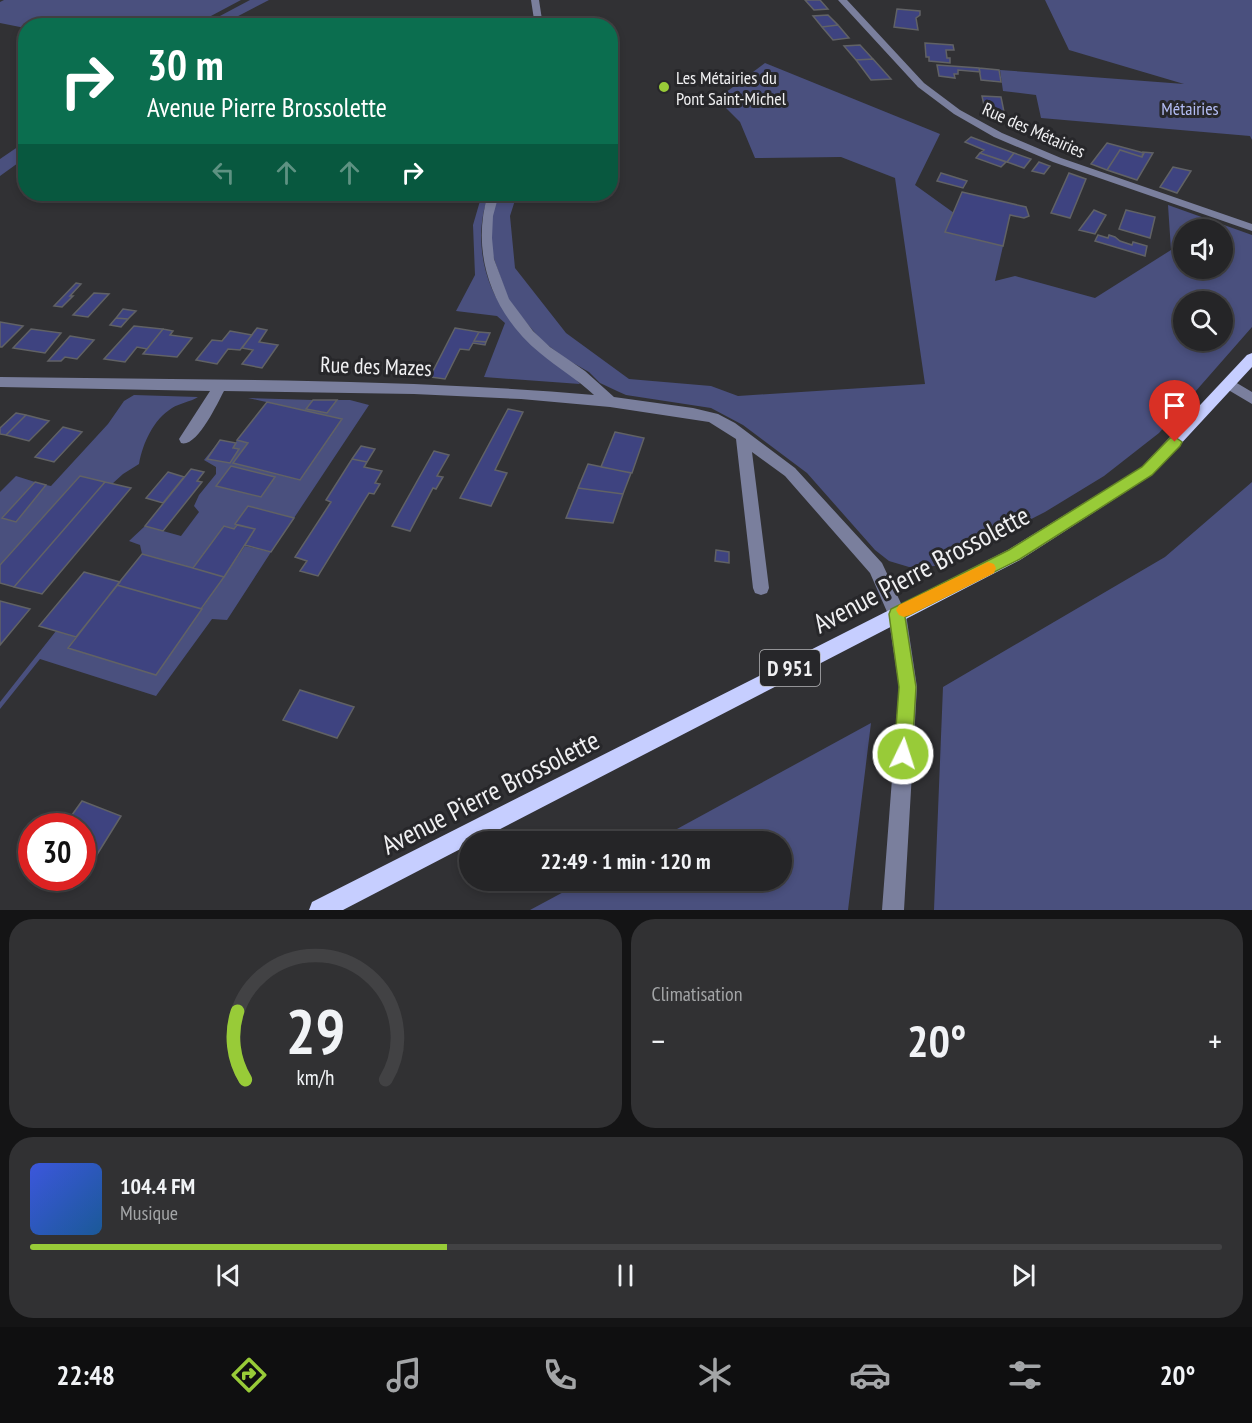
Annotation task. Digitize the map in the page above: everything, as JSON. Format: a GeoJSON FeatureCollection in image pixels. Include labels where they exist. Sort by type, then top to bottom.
{"type":"FeatureCollection","features":[{"type":"Feature","properties":{"kind":"main road","name":"D 951"},"geometry":{"type":"LineString","coordinates":[[1230,384],[1252,358]]}},
{"type":"Feature","properties":{"kind":"main road","name":"Avenue Pierre Brossolette"},"geometry":{"type":"LineString","coordinates":[[320,910],[1014,555],[1147,471],[1230,384]]}},
{"type":"Feature","properties":{"kind":"street"},"geometry":{"type":"LineString","coordinates":[[535,0],[538,18]]}},
{"type":"Feature","properties":{"kind":"street","name":"Rue des Métairies"},"geometry":{"type":"LineString","coordinates":[[842,0],[921,85],[957,112],[998,135],[1057,160],[1252,228]]}},
{"type":"Feature","properties":{"kind":"street"},"geometry":{"type":"LineString","coordinates":[[492,201],[486,229],[486,253],[492,277],[502,299],[519,324],[545,349],[579,373],[610,402]]}},
{"type":"Feature","properties":{"kind":"street","name":"Rue des Mazes"},"geometry":{"type":"LineString","coordinates":[[0,382],[521,394],[610,402],[713,418],[790,472],[876,568],[897,614],[908,687],[892,910]]}},
{"type":"Feature","properties":{"kind":"street"},"geometry":{"type":"LineString","coordinates":[[1230,384],[1252,399]]}},
{"type":"Feature","properties":{"kind":"street"},"geometry":{"type":"LineString","coordinates":[[186,440],[202,418],[220,386]]}},
{"type":"Feature","properties":{"kind":"street"},"geometry":{"type":"LineString","coordinates":[[743,437],[761,588]]}},
{"type":"Feature","properties":{"kind":"green space"},"geometry":{"type":"Polygon","coordinates":[[[4,0],[241,0],[207,18],[18,18],[18,27],[0,23],[0,2],[4,0]]]}},
{"type":"Feature","properties":{"kind":"green space"},"geometry":{"type":"Polygon","coordinates":[[[250,0],[269,0],[234,18],[216,18],[250,0]]]}},
{"type":"Feature","properties":{"kind":"green space","name":"Métairies"},"geometry":{"type":"Polygon","coordinates":[[[1045,0],[1252,0],[1252,140],[1250,136],[1041,118],[1036,95],[1003,91],[1000,70],[1184,84],[1069,50],[1045,0]]]}},
{"type":"Feature","properties":{"kind":"green space"},"geometry":{"type":"Polygon","coordinates":[[[765,63],[940,134],[915,185],[954,213],[946,232],[1003,246],[995,281],[1015,276],[1095,298],[1171,250],[1168,205],[1207,219],[1173,219],[1173,279],[1233,279],[1233,228],[1252,235],[1252,327],[1233,349],[1233,291],[1173,291],[1173,351],[1231,351],[1159,433],[1104,476],[1045,512],[955,558],[935,566],[909,567],[889,561],[875,550],[807,473],[743,425],[711,408],[626,395],[600,383],[589,372],[566,359],[541,340],[509,302],[492,253],[492,215],[497,201],[515,201],[510,216],[515,268],[566,333],[629,379],[711,386],[738,396],[925,384],[895,178],[841,157],[755,158],[740,122],[717,99],[765,63]]]}},
{"type":"Feature","properties":{"kind":"green space"},"geometry":{"type":"Polygon","coordinates":[[[18,147],[18,163],[0,176],[0,159],[18,147]]]}},
{"type":"Feature","properties":{"kind":"green space"},"geometry":{"type":"Polygon","coordinates":[[[480,201],[487,201],[481,243],[487,276],[494,292],[512,320],[580,384],[484,377],[505,323],[497,316],[456,311],[475,275],[473,225],[480,201]]]}},
{"type":"Feature","properties":{"kind":"green space"},"geometry":{"type":"Polygon","coordinates":[[[134,395],[198,397],[172,408],[159,419],[146,440],[139,464],[112,484],[80,476],[0,565],[0,492],[16,476],[35,482],[2,518],[16,522],[46,485],[51,486],[108,424],[124,401],[134,395]]]}},
{"type":"Feature","properties":{"kind":"green space"},"geometry":{"type":"Polygon","coordinates":[[[248,398],[313,400],[306,409],[327,413],[337,400],[350,400],[369,405],[294,518],[248,506],[234,529],[224,526],[193,568],[142,554],[140,545],[129,541],[145,526],[181,536],[199,512],[194,506],[199,495],[216,474],[216,467],[204,460],[220,440],[208,458],[239,449],[233,448],[237,440],[248,443],[233,463],[300,480],[342,419],[248,398]],[[275,477],[217,486],[261,497],[275,477]]]}},
{"type":"Feature","properties":{"kind":"green space"},"geometry":{"type":"Polygon","coordinates":[[[1252,482],[1252,910],[934,910],[943,687],[1165,557],[1252,482]]]}},
{"type":"Feature","properties":{"kind":"green space"},"geometry":{"type":"Polygon","coordinates":[[[245,546],[271,552],[227,620],[212,619],[156,696],[40,659],[0,709],[0,702],[56,631],[76,637],[68,648],[156,675],[245,546]]]}},
{"type":"Feature","properties":{"kind":"green space"},"geometry":{"type":"Polygon","coordinates":[[[871,723],[848,910],[530,910],[565,891],[792,891],[792,831],[673,831],[871,723]]]}},
{"type":"Feature","properties":{"kind":"building"},"geometry":{"type":"Polygon","coordinates":[[[805,0],[820,0],[828,9],[814,10],[805,0]]]}},
{"type":"Feature","properties":{"kind":"building"},"geometry":{"type":"Polygon","coordinates":[[[897,9],[920,11],[920,15],[916,18],[918,30],[894,27],[897,9]]]}},
{"type":"Feature","properties":{"kind":"building"},"geometry":{"type":"Polygon","coordinates":[[[828,15],[838,25],[822,27],[813,16],[828,15]]]}},
{"type":"Feature","properties":{"kind":"building"},"geometry":{"type":"Polygon","coordinates":[[[838,25],[849,38],[833,40],[822,27],[838,25]]]}},
{"type":"Feature","properties":{"kind":"building"},"geometry":{"type":"Polygon","coordinates":[[[925,43],[953,45],[954,50],[946,50],[950,63],[929,61],[929,57],[926,57],[925,43]]]}},
{"type":"Feature","properties":{"kind":"building"},"geometry":{"type":"Polygon","coordinates":[[[860,45],[873,59],[856,60],[844,46],[860,45]]]}},
{"type":"Feature","properties":{"kind":"building"},"geometry":{"type":"Polygon","coordinates":[[[873,59],[891,79],[871,80],[856,60],[873,59]]]}},
{"type":"Feature","properties":{"kind":"building"},"geometry":{"type":"Polygon","coordinates":[[[937,65],[979,68],[980,72],[958,70],[958,74],[954,74],[955,78],[939,76],[937,65]]]}},
{"type":"Feature","properties":{"kind":"building"},"geometry":{"type":"Polygon","coordinates":[[[979,68],[999,70],[1001,82],[981,80],[979,68]]]}},
{"type":"Feature","properties":{"kind":"building"},"geometry":{"type":"Polygon","coordinates":[[[982,96],[1001,97],[1004,112],[985,110],[982,96]]]}},
{"type":"Feature","properties":{"kind":"building"},"geometry":{"type":"Polygon","coordinates":[[[971,137],[1014,153],[1007,162],[980,153],[984,150],[965,142],[971,137]]]}},
{"type":"Feature","properties":{"kind":"building"},"geometry":{"type":"Polygon","coordinates":[[[1107,143],[1144,153],[1142,157],[1120,150],[1107,170],[1091,164],[1107,143]]]}},
{"type":"Feature","properties":{"kind":"building"},"geometry":{"type":"Polygon","coordinates":[[[1120,150],[1142,157],[1143,152],[1153,153],[1137,180],[1107,170],[1120,150]]]}},
{"type":"Feature","properties":{"kind":"building"},"geometry":{"type":"Polygon","coordinates":[[[980,153],[1006,162],[1001,167],[976,158],[980,153]]]}},
{"type":"Feature","properties":{"kind":"building"},"geometry":{"type":"Polygon","coordinates":[[[1014,153],[1031,159],[1024,168],[1007,162],[1014,153]]]}},
{"type":"Feature","properties":{"kind":"building"},"geometry":{"type":"Polygon","coordinates":[[[1039,162],[1050,166],[1044,174],[1032,171],[1039,162]]]}},
{"type":"Feature","properties":{"kind":"building"},"geometry":{"type":"Polygon","coordinates":[[[1173,167],[1191,171],[1177,193],[1160,187],[1173,167]]]}},
{"type":"Feature","properties":{"kind":"building"},"geometry":{"type":"Polygon","coordinates":[[[941,173],[967,181],[963,188],[937,181],[941,173]]]}},
{"type":"Feature","properties":{"kind":"building"},"geometry":{"type":"Polygon","coordinates":[[[1069,173],[1086,179],[1070,218],[1051,213],[1069,173]]]}},
{"type":"Feature","properties":{"kind":"building"},"geometry":{"type":"Polygon","coordinates":[[[962,192],[1026,207],[1029,216],[1024,218],[1010,215],[1003,246],[945,232],[962,192]]]}},
{"type":"Feature","properties":{"kind":"building"},"geometry":{"type":"Polygon","coordinates":[[[1094,210],[1106,215],[1095,234],[1079,230],[1094,210]]]}},
{"type":"Feature","properties":{"kind":"building"},"geometry":{"type":"Polygon","coordinates":[[[1126,210],[1155,217],[1150,238],[1119,229],[1126,210]]]}},
{"type":"Feature","properties":{"kind":"building"},"geometry":{"type":"Polygon","coordinates":[[[1098,235],[1108,238],[1109,235],[1132,245],[1133,242],[1147,246],[1145,256],[1095,241],[1098,235]]]}},
{"type":"Feature","properties":{"kind":"building"},"geometry":{"type":"Polygon","coordinates":[[[76,283],[81,284],[70,296],[73,296],[62,307],[54,306],[76,283]]]}},
{"type":"Feature","properties":{"kind":"building"},"geometry":{"type":"Polygon","coordinates":[[[94,293],[109,294],[88,317],[73,315],[94,293]]]}},
{"type":"Feature","properties":{"kind":"building"},"geometry":{"type":"Polygon","coordinates":[[[123,309],[136,311],[128,319],[116,318],[123,309]]]}},
{"type":"Feature","properties":{"kind":"building"},"geometry":{"type":"Polygon","coordinates":[[[116,318],[128,319],[121,327],[110,325],[116,318]]]}},
{"type":"Feature","properties":{"kind":"building"},"geometry":{"type":"Polygon","coordinates":[[[0,322],[23,326],[2,347],[0,347],[0,322]]]}},
{"type":"Feature","properties":{"kind":"building"},"geometry":{"type":"Polygon","coordinates":[[[134,326],[163,329],[147,349],[137,347],[125,362],[104,359],[134,326]]]}},
{"type":"Feature","properties":{"kind":"building"},"geometry":{"type":"Polygon","coordinates":[[[257,328],[267,330],[259,342],[278,345],[262,368],[242,364],[253,350],[242,348],[257,328]]]}},
{"type":"Feature","properties":{"kind":"building"},"geometry":{"type":"Polygon","coordinates":[[[455,328],[479,332],[474,341],[486,342],[485,345],[473,343],[469,350],[460,349],[445,379],[430,377],[455,328]]]}},
{"type":"Feature","properties":{"kind":"building"},"geometry":{"type":"Polygon","coordinates":[[[31,329],[61,333],[45,353],[13,348],[31,329]]]}},
{"type":"Feature","properties":{"kind":"building"},"geometry":{"type":"Polygon","coordinates":[[[163,329],[173,331],[170,335],[192,338],[177,357],[143,354],[163,329]]]}},
{"type":"Feature","properties":{"kind":"building"},"geometry":{"type":"Polygon","coordinates":[[[230,331],[252,335],[240,350],[228,349],[217,364],[196,360],[212,340],[222,341],[230,331]]]}},
{"type":"Feature","properties":{"kind":"building"},"geometry":{"type":"Polygon","coordinates":[[[479,332],[490,333],[486,342],[474,341],[479,332]]]}},
{"type":"Feature","properties":{"kind":"building"},"geometry":{"type":"Polygon","coordinates":[[[70,336],[94,340],[77,359],[65,357],[61,361],[48,361],[70,336]]]}},
{"type":"Feature","properties":{"kind":"building"},"geometry":{"type":"Polygon","coordinates":[[[313,400],[337,400],[327,413],[306,409],[313,400]]]}},
{"type":"Feature","properties":{"kind":"building"},"geometry":{"type":"Polygon","coordinates":[[[267,402],[342,419],[300,480],[233,463],[248,443],[237,440],[267,402]]]}},
{"type":"Feature","properties":{"kind":"building"},"geometry":{"type":"Polygon","coordinates":[[[508,409],[523,412],[495,470],[507,473],[491,506],[460,498],[508,409]]]}},
{"type":"Feature","properties":{"kind":"building"},"geometry":{"type":"Polygon","coordinates":[[[16,413],[26,415],[6,435],[0,434],[0,428],[16,413]]]}},
{"type":"Feature","properties":{"kind":"building"},"geometry":{"type":"Polygon","coordinates":[[[26,415],[49,421],[29,441],[6,435],[26,415]]]}},
{"type":"Feature","properties":{"kind":"building"},"geometry":{"type":"Polygon","coordinates":[[[63,427],[82,432],[54,462],[35,457],[63,427]]]}},
{"type":"Feature","properties":{"kind":"building"},"geometry":{"type":"Polygon","coordinates":[[[615,432],[644,438],[632,473],[601,467],[615,432]]]}},
{"type":"Feature","properties":{"kind":"building"},"geometry":{"type":"Polygon","coordinates":[[[220,440],[236,443],[233,448],[239,449],[230,463],[207,459],[220,440]]]}},
{"type":"Feature","properties":{"kind":"building"},"geometry":{"type":"Polygon","coordinates":[[[361,446],[375,449],[367,462],[352,459],[361,446]]]}},
{"type":"Feature","properties":{"kind":"building"},"geometry":{"type":"Polygon","coordinates":[[[434,451],[449,455],[437,476],[443,477],[436,489],[433,488],[410,531],[392,526],[434,451]]]}},
{"type":"Feature","properties":{"kind":"building"},"geometry":{"type":"Polygon","coordinates":[[[352,459],[367,462],[364,467],[382,471],[375,483],[380,484],[374,494],[369,493],[318,576],[300,571],[307,561],[295,557],[331,502],[326,500],[352,459]]]}},
{"type":"Feature","properties":{"kind":"building"},"geometry":{"type":"Polygon","coordinates":[[[588,464],[631,473],[623,494],[578,488],[588,464]]]}},
{"type":"Feature","properties":{"kind":"building"},"geometry":{"type":"Polygon","coordinates":[[[231,466],[275,477],[261,497],[216,486],[231,466]]]}},
{"type":"Feature","properties":{"kind":"building"},"geometry":{"type":"Polygon","coordinates":[[[191,469],[204,472],[197,481],[202,482],[163,531],[145,526],[191,469]]]}},
{"type":"Feature","properties":{"kind":"building"},"geometry":{"type":"Polygon","coordinates":[[[168,472],[184,477],[163,503],[146,498],[168,472]]]}},
{"type":"Feature","properties":{"kind":"building"},"geometry":{"type":"Polygon","coordinates":[[[80,476],[105,482],[14,587],[0,583],[0,565],[80,476]]]}},
{"type":"Feature","properties":{"kind":"building"},"geometry":{"type":"Polygon","coordinates":[[[35,482],[46,485],[16,522],[2,518],[35,482]]]}},
{"type":"Feature","properties":{"kind":"building"},"geometry":{"type":"Polygon","coordinates":[[[105,482],[131,488],[42,594],[14,587],[105,482]]]}},
{"type":"Feature","properties":{"kind":"building"},"geometry":{"type":"Polygon","coordinates":[[[578,488],[623,494],[613,523],[566,518],[578,488]]]}},
{"type":"Feature","properties":{"kind":"building"},"geometry":{"type":"Polygon","coordinates":[[[248,506],[294,518],[271,552],[245,545],[255,529],[235,524],[248,506]]]}},
{"type":"Feature","properties":{"kind":"building"},"geometry":{"type":"Polygon","coordinates":[[[237,525],[255,529],[224,577],[193,568],[224,526],[234,529],[237,525]]]}},
{"type":"Feature","properties":{"kind":"building"},"geometry":{"type":"Polygon","coordinates":[[[716,550],[729,552],[729,563],[715,561],[716,550]]]}},
{"type":"Feature","properties":{"kind":"building"},"geometry":{"type":"Polygon","coordinates":[[[142,554],[224,577],[201,609],[117,585],[142,554]]]}},
{"type":"Feature","properties":{"kind":"building"},"geometry":{"type":"Polygon","coordinates":[[[84,572],[120,582],[76,637],[39,626],[84,572]]]}},
{"type":"Feature","properties":{"kind":"building"},"geometry":{"type":"Polygon","coordinates":[[[117,585],[202,609],[156,675],[68,648],[117,585]]]}},
{"type":"Feature","properties":{"kind":"building"},"geometry":{"type":"Polygon","coordinates":[[[0,601],[30,609],[0,645],[0,601]]]}},
{"type":"Feature","properties":{"kind":"building"},"geometry":{"type":"Polygon","coordinates":[[[300,690],[354,707],[337,738],[283,720],[300,690]]]}},
{"type":"Feature","properties":{"kind":"building"},"geometry":{"type":"Polygon","coordinates":[[[82,801],[121,816],[96,856],[96,813],[73,813],[82,801]]]}},
{"type":"Feature","properties":{"kind":"slow traffic"},"geometry":{"type":"LineString","coordinates":[[904,610],[988,568]]}},
{"type":"Feature","properties":{"kind":"place","name":"Les Métairies du Pont Saint-Michel"},"geometry":{"type":"Point","coordinates":[664,87]}},
{"type":"Feature","properties":{"kind":"route"},"geometry":{"type":"LineString","coordinates":[[903,754],[908,687],[897,614],[1014,555],[1147,471],[1175,442]]}}]}
